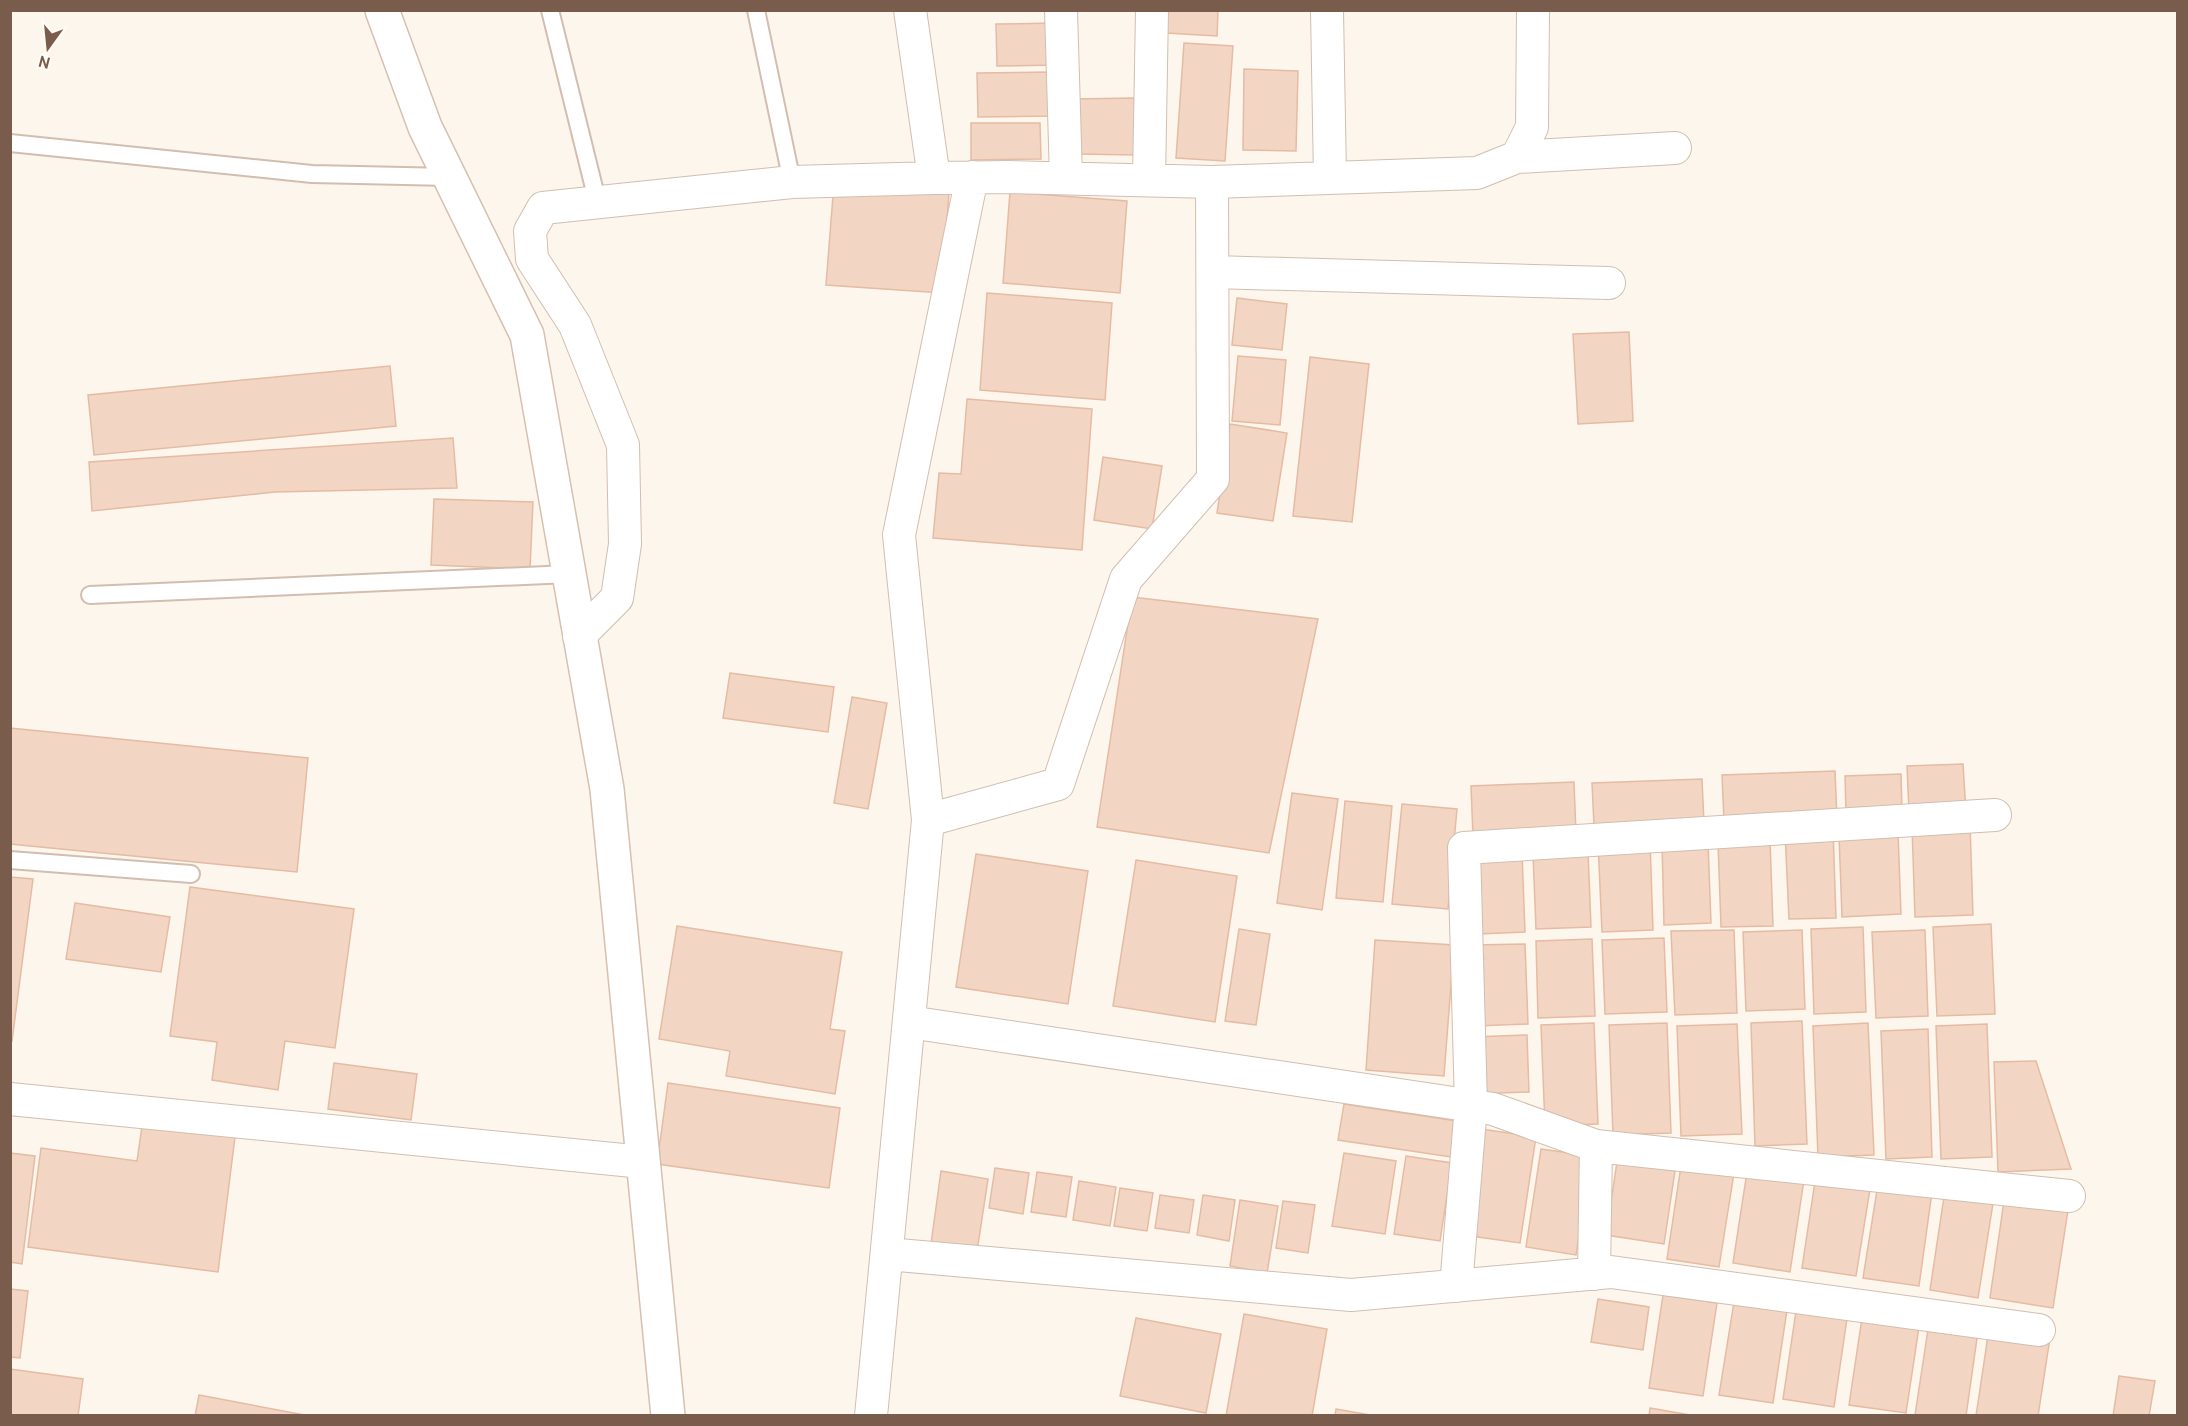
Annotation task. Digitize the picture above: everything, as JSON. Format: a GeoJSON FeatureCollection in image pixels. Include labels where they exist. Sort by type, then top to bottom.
{"type":"FeatureCollection","features":[{"type":"Feature","properties":{"kind":"street"},"geometry":{"type":"LineString","coordinates":[[382,10],[425,127],[527,335],[607,789],[668,1416]]}},
{"type":"Feature","properties":{"kind":"street"},"geometry":{"type":"LineString","coordinates":[[910,10],[934,178]]}},
{"type":"Feature","properties":{"kind":"street"},"geometry":{"type":"LineString","coordinates":[[1062,10],[1066,178]]}},
{"type":"Feature","properties":{"kind":"street"},"geometry":{"type":"LineString","coordinates":[[1149,180],[1152,10]]}},
{"type":"Feature","properties":{"kind":"street"},"geometry":{"type":"LineString","coordinates":[[1327,10],[1330,178]]}},
{"type":"Feature","properties":{"kind":"street"},"geometry":{"type":"LineString","coordinates":[[1517,157],[1532,127],[1533,10]]}},
{"type":"Feature","properties":{"kind":"street"},"geometry":{"type":"LineString","coordinates":[[579,636],[617,598],[625,544],[623,445],[574,325],[532,259],[530,231],[543,208],[792,182],[972,177],[1212,182],[1477,173],[1517,157],[1675,148]]}},
{"type":"Feature","properties":{"kind":"street"},"geometry":{"type":"LineString","coordinates":[[871,1416],[928,820],[899,535],[972,177]]}},
{"type":"Feature","properties":{"kind":"street"},"geometry":{"type":"LineString","coordinates":[[928,820],[1058,784],[1126,579],[1213,479],[1212,182]]}},
{"type":"Feature","properties":{"kind":"street"},"geometry":{"type":"LineString","coordinates":[[1213,272],[1609,283]]}},
{"type":"Feature","properties":{"kind":"street"},"geometry":{"type":"LineString","coordinates":[[1456,1286],[1471,1106],[1464,848],[1995,815]]}},
{"type":"Feature","properties":{"kind":"street"},"geometry":{"type":"LineString","coordinates":[[909,1022],[1493,1109],[1596,1146],[2069,1196]]}},
{"type":"Feature","properties":{"kind":"street"},"geometry":{"type":"LineString","coordinates":[[10,1099],[643,1162]]}},
{"type":"Feature","properties":{"kind":"street"},"geometry":{"type":"LineString","coordinates":[[1594,1274],[1596,1146]]}},
{"type":"Feature","properties":{"kind":"street"},"geometry":{"type":"LineString","coordinates":[[887,1254],[1351,1295],[1611,1272],[2039,1330]]}},
{"type":"Feature","properties":{"kind":"lane"},"geometry":{"type":"LineString","coordinates":[[550,10],[598,204]]}},
{"type":"Feature","properties":{"kind":"lane"},"geometry":{"type":"LineString","coordinates":[[756,10],[792,182]]}},
{"type":"Feature","properties":{"kind":"lane"},"geometry":{"type":"LineString","coordinates":[[10,143],[312,174],[450,177]]}},
{"type":"Feature","properties":{"kind":"lane"},"geometry":{"type":"LineString","coordinates":[[90,595],[569,574]]}},
{"type":"Feature","properties":{"kind":"lane"},"geometry":{"type":"LineString","coordinates":[[10,860],[191,874]]}},
{"type":"Feature","properties":{"kind":"building"},"geometry":{"type":"Polygon","coordinates":[[[1167,10],[1218,10],[1217,36],[1166,33],[1167,10]]]}},
{"type":"Feature","properties":{"kind":"building"},"geometry":{"type":"Polygon","coordinates":[[[1058,23],[1060,65],[997,66],[996,24],[1058,23]]]}},
{"type":"Feature","properties":{"kind":"building"},"geometry":{"type":"Polygon","coordinates":[[[1184,43],[1233,46],[1225,161],[1176,158],[1184,43]]]}},
{"type":"Feature","properties":{"kind":"building"},"geometry":{"type":"Polygon","coordinates":[[[1244,69],[1298,71],[1296,151],[1243,150],[1244,69]]]}},
{"type":"Feature","properties":{"kind":"building"},"geometry":{"type":"Polygon","coordinates":[[[1053,72],[1054,116],[978,117],[977,73],[1053,72]]]}},
{"type":"Feature","properties":{"kind":"building"},"geometry":{"type":"Polygon","coordinates":[[[1135,98],[1136,155],[1077,154],[1072,99],[1135,98]]]}},
{"type":"Feature","properties":{"kind":"building"},"geometry":{"type":"Polygon","coordinates":[[[971,123],[1040,123],[1041,159],[971,160],[971,123]]]}},
{"type":"Feature","properties":{"kind":"building"},"geometry":{"type":"Polygon","coordinates":[[[834,183],[949,192],[942,293],[826,285],[834,183]]]}},
{"type":"Feature","properties":{"kind":"building"},"geometry":{"type":"Polygon","coordinates":[[[1010,192],[1127,201],[1120,293],[1003,283],[1010,192]]]}},
{"type":"Feature","properties":{"kind":"building"},"geometry":{"type":"Polygon","coordinates":[[[987,293],[1112,303],[1105,400],[980,390],[987,293]]]}},
{"type":"Feature","properties":{"kind":"building"},"geometry":{"type":"Polygon","coordinates":[[[1237,298],[1287,304],[1282,350],[1232,345],[1237,298]]]}},
{"type":"Feature","properties":{"kind":"building"},"geometry":{"type":"Polygon","coordinates":[[[1629,332],[1633,421],[1578,424],[1573,334],[1629,332]]]}},
{"type":"Feature","properties":{"kind":"building"},"geometry":{"type":"Polygon","coordinates":[[[1238,356],[1286,360],[1280,425],[1232,421],[1238,356]]]}},
{"type":"Feature","properties":{"kind":"building"},"geometry":{"type":"Polygon","coordinates":[[[1310,357],[1369,364],[1352,522],[1293,516],[1310,357]]]}},
{"type":"Feature","properties":{"kind":"building"},"geometry":{"type":"Polygon","coordinates":[[[390,366],[396,426],[94,455],[88,395],[390,366]]]}},
{"type":"Feature","properties":{"kind":"building"},"geometry":{"type":"Polygon","coordinates":[[[967,399],[1092,409],[1082,550],[933,538],[939,473],[961,474],[967,399]]]}},
{"type":"Feature","properties":{"kind":"building"},"geometry":{"type":"Polygon","coordinates":[[[1230,424],[1287,433],[1273,521],[1217,513],[1230,424]]]}},
{"type":"Feature","properties":{"kind":"building"},"geometry":{"type":"Polygon","coordinates":[[[453,438],[457,488],[275,492],[92,511],[89,462],[453,438]]]}},
{"type":"Feature","properties":{"kind":"building"},"geometry":{"type":"Polygon","coordinates":[[[1103,457],[1162,466],[1152,529],[1094,520],[1103,457]]]}},
{"type":"Feature","properties":{"kind":"building"},"geometry":{"type":"Polygon","coordinates":[[[434,499],[533,502],[530,569],[431,565],[434,499]]]}},
{"type":"Feature","properties":{"kind":"building"},"geometry":{"type":"Polygon","coordinates":[[[1132,597],[1318,619],[1269,853],[1097,827],[1132,597]]]}},
{"type":"Feature","properties":{"kind":"building"},"geometry":{"type":"Polygon","coordinates":[[[730,673],[834,687],[828,732],[723,718],[730,673]]]}},
{"type":"Feature","properties":{"kind":"building"},"geometry":{"type":"Polygon","coordinates":[[[852,697],[887,703],[868,809],[834,803],[852,697]]]}},
{"type":"Feature","properties":{"kind":"building"},"geometry":{"type":"Polygon","coordinates":[[[10,728],[308,758],[297,872],[10,844],[10,728]]]}},
{"type":"Feature","properties":{"kind":"building"},"geometry":{"type":"Polygon","coordinates":[[[1963,764],[1966,811],[1909,813],[1907,766],[1963,764]]]}},
{"type":"Feature","properties":{"kind":"building"},"geometry":{"type":"Polygon","coordinates":[[[1835,771],[1837,818],[1724,821],[1722,775],[1835,771]]]}},
{"type":"Feature","properties":{"kind":"building"},"geometry":{"type":"Polygon","coordinates":[[[1901,774],[1902,811],[1846,814],[1845,776],[1901,774]]]}},
{"type":"Feature","properties":{"kind":"building"},"geometry":{"type":"Polygon","coordinates":[[[1702,779],[1704,823],[1594,826],[1592,783],[1702,779]]]}},
{"type":"Feature","properties":{"kind":"building"},"geometry":{"type":"Polygon","coordinates":[[[1574,782],[1576,834],[1473,837],[1471,786],[1574,782]]]}},
{"type":"Feature","properties":{"kind":"building"},"geometry":{"type":"Polygon","coordinates":[[[1292,793],[1338,799],[1322,910],[1277,903],[1292,793]]]}},
{"type":"Feature","properties":{"kind":"building"},"geometry":{"type":"Polygon","coordinates":[[[1345,801],[1392,806],[1383,902],[1336,898],[1345,801]]]}},
{"type":"Feature","properties":{"kind":"building"},"geometry":{"type":"Polygon","coordinates":[[[1402,804],[1457,809],[1448,909],[1392,904],[1402,804]]]}},
{"type":"Feature","properties":{"kind":"building"},"geometry":{"type":"Polygon","coordinates":[[[1970,824],[1973,915],[1915,917],[1912,826],[1970,824]]]}},
{"type":"Feature","properties":{"kind":"building"},"geometry":{"type":"Polygon","coordinates":[[[1833,829],[1836,918],[1789,919],[1785,831],[1833,829]]]}},
{"type":"Feature","properties":{"kind":"building"},"geometry":{"type":"Polygon","coordinates":[[[1898,833],[1901,914],[1842,917],[1839,835],[1898,833]]]}},
{"type":"Feature","properties":{"kind":"building"},"geometry":{"type":"Polygon","coordinates":[[[1650,840],[1653,930],[1602,932],[1598,842],[1650,840]]]}},
{"type":"Feature","properties":{"kind":"building"},"geometry":{"type":"Polygon","coordinates":[[[1770,840],[1773,926],[1721,927],[1718,842],[1770,840]]]}},
{"type":"Feature","properties":{"kind":"building"},"geometry":{"type":"Polygon","coordinates":[[[1708,842],[1711,923],[1664,925],[1662,843],[1708,842]]]}},
{"type":"Feature","properties":{"kind":"building"},"geometry":{"type":"Polygon","coordinates":[[[1588,852],[1591,927],[1536,929],[1533,854],[1588,852]]]}},
{"type":"Feature","properties":{"kind":"building"},"geometry":{"type":"Polygon","coordinates":[[[1522,853],[1525,932],[1479,934],[1476,854],[1522,853]]]}},
{"type":"Feature","properties":{"kind":"building"},"geometry":{"type":"Polygon","coordinates":[[[976,854],[1088,871],[1068,1004],[956,987],[976,854]]]}},
{"type":"Feature","properties":{"kind":"building"},"geometry":{"type":"Polygon","coordinates":[[[1136,860],[1237,876],[1215,1022],[1113,1006],[1136,860]]]}},
{"type":"Feature","properties":{"kind":"building"},"geometry":{"type":"Polygon","coordinates":[[[10,877],[33,879],[12,1041],[10,1041],[10,877]]]}},
{"type":"Feature","properties":{"kind":"building"},"geometry":{"type":"Polygon","coordinates":[[[190,887],[354,909],[335,1048],[285,1041],[278,1090],[212,1080],[217,1042],[170,1036],[190,887]]]}},
{"type":"Feature","properties":{"kind":"building"},"geometry":{"type":"Polygon","coordinates":[[[75,903],[170,917],[161,972],[66,959],[75,903]]]}},
{"type":"Feature","properties":{"kind":"building"},"geometry":{"type":"Polygon","coordinates":[[[1991,924],[1995,1014],[1937,1016],[1933,927],[1991,924]]]}},
{"type":"Feature","properties":{"kind":"building"},"geometry":{"type":"Polygon","coordinates":[[[677,926],[842,952],[830,1029],[845,1031],[835,1094],[726,1076],[730,1051],[659,1039],[677,926]]]}},
{"type":"Feature","properties":{"kind":"building"},"geometry":{"type":"Polygon","coordinates":[[[1863,927],[1866,1012],[1814,1014],[1811,929],[1863,927]]]}},
{"type":"Feature","properties":{"kind":"building"},"geometry":{"type":"Polygon","coordinates":[[[1239,929],[1270,934],[1256,1025],[1225,1021],[1239,929]]]}},
{"type":"Feature","properties":{"kind":"building"},"geometry":{"type":"Polygon","coordinates":[[[1734,930],[1737,1013],[1675,1015],[1671,931],[1734,930]]]}},
{"type":"Feature","properties":{"kind":"building"},"geometry":{"type":"Polygon","coordinates":[[[1802,930],[1805,1009],[1746,1011],[1743,932],[1802,930]]]}},
{"type":"Feature","properties":{"kind":"building"},"geometry":{"type":"Polygon","coordinates":[[[1925,930],[1928,1016],[1876,1018],[1872,932],[1925,930]]]}},
{"type":"Feature","properties":{"kind":"building"},"geometry":{"type":"Polygon","coordinates":[[[1664,938],[1667,1012],[1605,1014],[1602,940],[1664,938]]]}},
{"type":"Feature","properties":{"kind":"building"},"geometry":{"type":"Polygon","coordinates":[[[1592,939],[1595,1016],[1538,1018],[1536,941],[1592,939]]]}},
{"type":"Feature","properties":{"kind":"building"},"geometry":{"type":"Polygon","coordinates":[[[1375,940],[1454,945],[1444,1076],[1366,1070],[1375,940]]]}},
{"type":"Feature","properties":{"kind":"building"},"geometry":{"type":"Polygon","coordinates":[[[1525,944],[1528,1024],[1476,1026],[1472,945],[1525,944]]]}},
{"type":"Feature","properties":{"kind":"building"},"geometry":{"type":"Polygon","coordinates":[[[1802,1021],[1807,1144],[1755,1146],[1751,1023],[1802,1021]]]}},
{"type":"Feature","properties":{"kind":"building"},"geometry":{"type":"Polygon","coordinates":[[[1594,1023],[1598,1124],[1545,1126],[1541,1025],[1594,1023]]]}},
{"type":"Feature","properties":{"kind":"building"},"geometry":{"type":"Polygon","coordinates":[[[1667,1023],[1671,1133],[1613,1135],[1609,1025],[1667,1023]]]}},
{"type":"Feature","properties":{"kind":"building"},"geometry":{"type":"Polygon","coordinates":[[[1868,1023],[1874,1155],[1818,1157],[1813,1026],[1868,1023]]]}},
{"type":"Feature","properties":{"kind":"building"},"geometry":{"type":"Polygon","coordinates":[[[1737,1024],[1742,1134],[1681,1136],[1677,1026],[1737,1024]]]}},
{"type":"Feature","properties":{"kind":"building"},"geometry":{"type":"Polygon","coordinates":[[[1987,1024],[1992,1157],[1941,1159],[1936,1026],[1987,1024]]]}},
{"type":"Feature","properties":{"kind":"building"},"geometry":{"type":"Polygon","coordinates":[[[1928,1029],[1932,1157],[1886,1159],[1881,1031],[1928,1029]]]}},
{"type":"Feature","properties":{"kind":"building"},"geometry":{"type":"Polygon","coordinates":[[[1527,1035],[1529,1092],[1475,1094],[1472,1037],[1527,1035]]]}},
{"type":"Feature","properties":{"kind":"building"},"geometry":{"type":"Polygon","coordinates":[[[2036,1061],[2071,1169],[1998,1172],[1994,1062],[2036,1061]]]}},
{"type":"Feature","properties":{"kind":"building"},"geometry":{"type":"Polygon","coordinates":[[[334,1063],[417,1074],[411,1120],[328,1109],[334,1063]]]}},
{"type":"Feature","properties":{"kind":"building"},"geometry":{"type":"Polygon","coordinates":[[[668,1083],[840,1108],[829,1188],[657,1164],[668,1083]]]}},
{"type":"Feature","properties":{"kind":"building"},"geometry":{"type":"Polygon","coordinates":[[[1344,1104],[1457,1121],[1451,1157],[1338,1140],[1344,1104]]]}},
{"type":"Feature","properties":{"kind":"building"},"geometry":{"type":"Polygon","coordinates":[[[142,1126],[235,1137],[218,1272],[28,1247],[41,1148],[137,1161],[142,1126]]]}},
{"type":"Feature","properties":{"kind":"building"},"geometry":{"type":"Polygon","coordinates":[[[1481,1129],[1536,1137],[1520,1243],[1464,1235],[1481,1129]]]}},
{"type":"Feature","properties":{"kind":"building"},"geometry":{"type":"Polygon","coordinates":[[[1541,1149],[1591,1156],[1576,1255],[1526,1247],[1541,1149]]]}},
{"type":"Feature","properties":{"kind":"building"},"geometry":{"type":"Polygon","coordinates":[[[10,1153],[35,1156],[22,1264],[10,1262],[10,1153]]]}},
{"type":"Feature","properties":{"kind":"building"},"geometry":{"type":"Polygon","coordinates":[[[1344,1153],[1396,1161],[1385,1234],[1332,1226],[1344,1153]]]}},
{"type":"Feature","properties":{"kind":"building"},"geometry":{"type":"Polygon","coordinates":[[[1406,1156],[1452,1163],[1440,1241],[1394,1234],[1406,1156]]]}},
{"type":"Feature","properties":{"kind":"building"},"geometry":{"type":"Polygon","coordinates":[[[1682,1159],[1735,1167],[1719,1267],[1667,1259],[1682,1159]]]}},
{"type":"Feature","properties":{"kind":"building"},"geometry":{"type":"Polygon","coordinates":[[[1617,1162],[1675,1171],[1664,1244],[1606,1235],[1617,1162]]]}},
{"type":"Feature","properties":{"kind":"building"},"geometry":{"type":"Polygon","coordinates":[[[995,1168],[1029,1173],[1023,1214],[989,1208],[995,1168]]]}},
{"type":"Feature","properties":{"kind":"building"},"geometry":{"type":"Polygon","coordinates":[[[941,1171],[988,1179],[976,1258],[930,1251],[941,1171]]]}},
{"type":"Feature","properties":{"kind":"building"},"geometry":{"type":"Polygon","coordinates":[[[1037,1172],[1072,1177],[1066,1217],[1031,1212],[1037,1172]]]}},
{"type":"Feature","properties":{"kind":"building"},"geometry":{"type":"Polygon","coordinates":[[[1747,1172],[1804,1180],[1790,1272],[1733,1263],[1747,1172]]]}},
{"type":"Feature","properties":{"kind":"building"},"geometry":{"type":"Polygon","coordinates":[[[1816,1175],[1871,1183],[1856,1276],[1802,1268],[1816,1175]]]}},
{"type":"Feature","properties":{"kind":"building"},"geometry":{"type":"Polygon","coordinates":[[[1079,1181],[1116,1187],[1110,1226],[1073,1220],[1079,1181]]]}},
{"type":"Feature","properties":{"kind":"building"},"geometry":{"type":"Polygon","coordinates":[[[1878,1184],[1932,1192],[1919,1286],[1863,1278],[1878,1184]]]}},
{"type":"Feature","properties":{"kind":"building"},"geometry":{"type":"Polygon","coordinates":[[[1120,1188],[1153,1193],[1147,1231],[1114,1226],[1120,1188]]]}},
{"type":"Feature","properties":{"kind":"building"},"geometry":{"type":"Polygon","coordinates":[[[1945,1190],[1994,1197],[1978,1298],[1930,1290],[1945,1190]]]}},
{"type":"Feature","properties":{"kind":"building"},"geometry":{"type":"Polygon","coordinates":[[[1160,1195],[1194,1200],[1189,1233],[1155,1228],[1160,1195]]]}},
{"type":"Feature","properties":{"kind":"building"},"geometry":{"type":"Polygon","coordinates":[[[1203,1195],[1235,1200],[1229,1241],[1197,1235],[1203,1195]]]}},
{"type":"Feature","properties":{"kind":"building"},"geometry":{"type":"Polygon","coordinates":[[[1240,1200],[1278,1206],[1267,1273],[1230,1266],[1240,1200]]]}},
{"type":"Feature","properties":{"kind":"building"},"geometry":{"type":"Polygon","coordinates":[[[1283,1201],[1315,1205],[1308,1253],[1276,1248],[1283,1201]]]}},
{"type":"Feature","properties":{"kind":"building"},"geometry":{"type":"Polygon","coordinates":[[[2004,1201],[2068,1210],[2053,1308],[1990,1298],[2004,1201]]]}},
{"type":"Feature","properties":{"kind":"building"},"geometry":{"type":"Polygon","coordinates":[[[10,1289],[28,1291],[20,1358],[10,1357],[10,1289]]]}},
{"type":"Feature","properties":{"kind":"building"},"geometry":{"type":"Polygon","coordinates":[[[1663,1295],[1717,1303],[1703,1396],[1649,1388],[1663,1295]]]}},
{"type":"Feature","properties":{"kind":"building"},"geometry":{"type":"Polygon","coordinates":[[[1598,1299],[1649,1307],[1643,1350],[1591,1342],[1598,1299]]]}},
{"type":"Feature","properties":{"kind":"building"},"geometry":{"type":"Polygon","coordinates":[[[1734,1302],[1787,1310],[1773,1403],[1719,1395],[1734,1302]]]}},
{"type":"Feature","properties":{"kind":"building"},"geometry":{"type":"Polygon","coordinates":[[[1796,1311],[1847,1319],[1834,1407],[1783,1399],[1796,1311]]]}},
{"type":"Feature","properties":{"kind":"building"},"geometry":{"type":"Polygon","coordinates":[[[1244,1314],[1327,1329],[1312,1416],[1226,1416],[1244,1314]]]}},
{"type":"Feature","properties":{"kind":"building"},"geometry":{"type":"Polygon","coordinates":[[[1136,1318],[1221,1334],[1206,1413],[1120,1396],[1136,1318]]]}},
{"type":"Feature","properties":{"kind":"building"},"geometry":{"type":"Polygon","coordinates":[[[1862,1318],[1919,1327],[1906,1413],[1849,1405],[1862,1318]]]}},
{"type":"Feature","properties":{"kind":"building"},"geometry":{"type":"Polygon","coordinates":[[[1929,1323],[1978,1331],[1966,1416],[1915,1415],[1929,1323]]]}},
{"type":"Feature","properties":{"kind":"building"},"geometry":{"type":"Polygon","coordinates":[[[1989,1329],[2050,1338],[2038,1416],[1976,1416],[1989,1329]]]}},
{"type":"Feature","properties":{"kind":"building"},"geometry":{"type":"Polygon","coordinates":[[[10,1369],[83,1379],[78,1416],[10,1416],[10,1369]]]}},
{"type":"Feature","properties":{"kind":"building"},"geometry":{"type":"Polygon","coordinates":[[[2119,1376],[2155,1381],[2149,1416],[2113,1416],[2119,1376]]]}},
{"type":"Feature","properties":{"kind":"building"},"geometry":{"type":"Polygon","coordinates":[[[199,1395],[310,1416],[195,1416],[199,1395]]]}},
{"type":"Feature","properties":{"kind":"building"},"geometry":{"type":"Polygon","coordinates":[[[1650,1408],[1696,1416],[1649,1416],[1650,1408]]]}},
{"type":"Feature","properties":{"kind":"building"},"geometry":{"type":"Polygon","coordinates":[[[1336,1409],[1376,1416],[1335,1416],[1336,1409]]]}}]}
